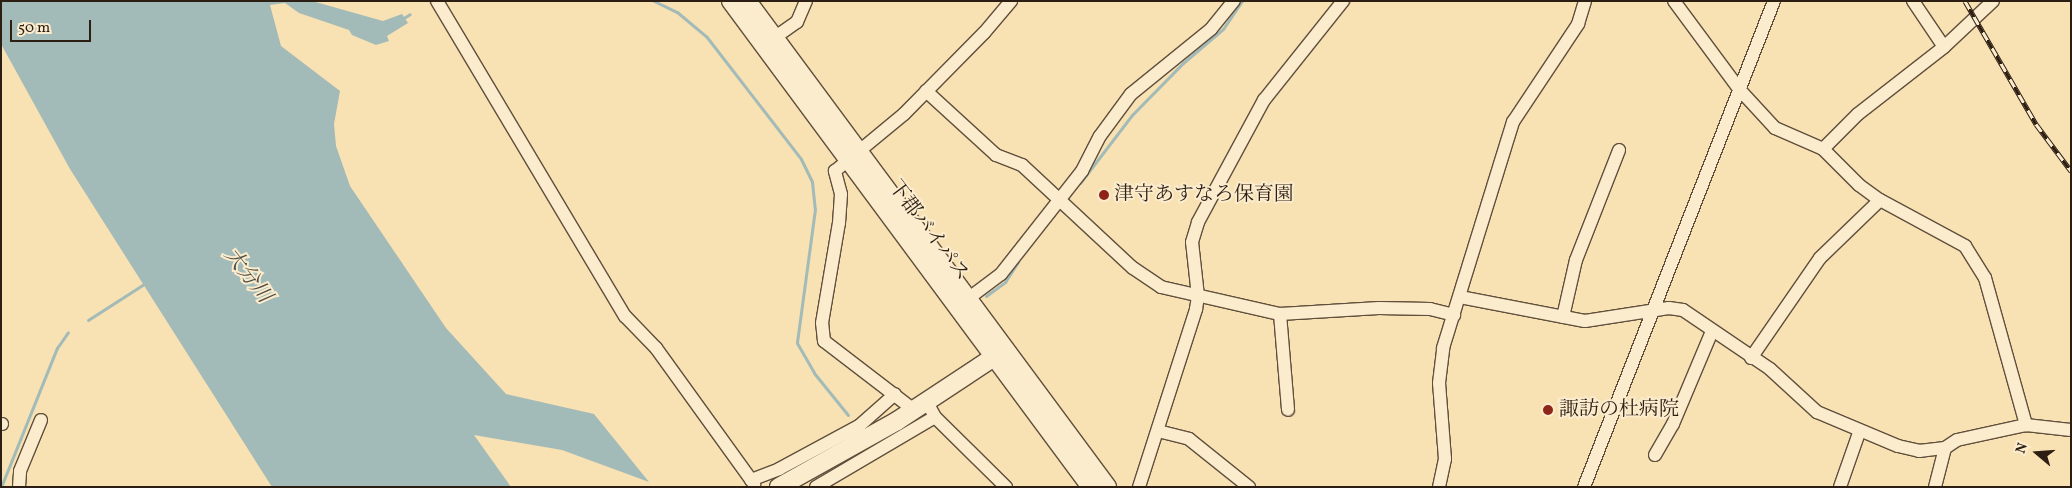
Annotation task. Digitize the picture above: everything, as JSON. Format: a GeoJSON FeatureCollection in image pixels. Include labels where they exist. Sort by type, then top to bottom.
{"type":"FeatureCollection","features":[{"type":"Feature","properties":{"kind":"street"},"geometry":{"type":"LineString","coordinates":[[437,1],[625,316],[656,348],[752,482],[859,426],[895,394]]}},
{"type":"Feature","properties":{"kind":"street"},"geometry":{"type":"LineString","coordinates":[[731,1],[853,156],[1000,353],[1107,487]]}},
{"type":"Feature","properties":{"kind":"street"},"geometry":{"type":"LineString","coordinates":[[747,1],[853,156]]}},
{"type":"Feature","properties":{"kind":"street"},"geometry":{"type":"LineString","coordinates":[[774,38],[797,22],[806,1]]}},
{"type":"Feature","properties":{"kind":"street"},"geometry":{"type":"LineString","coordinates":[[1006,487],[925,410],[895,394],[824,341],[822,324],[839,223],[840,194],[835,171],[926,92],[1011,1]]}},
{"type":"Feature","properties":{"kind":"street"},"geometry":{"type":"LineString","coordinates":[[963,303],[1001,274],[1064,202],[1100,136],[1131,94],[1212,29],[1234,1]]}},
{"type":"Feature","properties":{"kind":"street"},"geometry":{"type":"LineString","coordinates":[[1139,487],[1158,431],[1198,296],[1192,242],[1198,222],[1264,100],[1343,1]]}},
{"type":"Feature","properties":{"kind":"street"},"geometry":{"type":"LineString","coordinates":[[1439,487],[1445,459],[1438,383],[1443,348],[1513,122],[1578,24],[1585,1]]}},
{"type":"Feature","properties":{"kind":"street"},"geometry":{"type":"LineString","coordinates":[[1674,1],[1739,89],[1775,128],[1823,149],[1859,185],[1880,200],[1965,246],[1985,278],[2026,425]]}},
{"type":"Feature","properties":{"kind":"street"},"geometry":{"type":"LineString","coordinates":[[1584,487],[1774,1]]}},
{"type":"Feature","properties":{"kind":"street"},"geometry":{"type":"LineString","coordinates":[[1914,1],[1944,47]]}},
{"type":"Feature","properties":{"kind":"street"},"geometry":{"type":"LineString","coordinates":[[1823,149],[1858,114],[1944,47],[1993,1]]}},
{"type":"Feature","properties":{"kind":"street"},"geometry":{"type":"LineString","coordinates":[[926,92],[996,155],[1022,166],[1147,278],[1161,287],[1280,314],[1379,308],[1430,310],[1454,316]]}},
{"type":"Feature","properties":{"kind":"street"},"geometry":{"type":"LineString","coordinates":[[1563,317],[1576,260],[1619,150]]}},
{"type":"Feature","properties":{"kind":"street"},"geometry":{"type":"LineString","coordinates":[[1751,358],[1820,258],[1880,200]]}},
{"type":"Feature","properties":{"kind":"street"},"geometry":{"type":"LineString","coordinates":[[1460,297],[1563,317],[1606,319],[1653,310],[1683,310],[1695,315],[1712,331],[1770,369],[1817,412],[1898,446],[1919,451],[1945,448],[1957,440],[2026,425],[2071,430]]}},
{"type":"Feature","properties":{"kind":"street"},"geometry":{"type":"LineString","coordinates":[[1280,314],[1288,410]]}},
{"type":"Feature","properties":{"kind":"street"},"geometry":{"type":"LineString","coordinates":[[1655,455],[1673,424],[1712,331]]}},
{"type":"Feature","properties":{"kind":"street"},"geometry":{"type":"LineString","coordinates":[[823,485],[1000,353]]}},
{"type":"Feature","properties":{"kind":"street"},"geometry":{"type":"LineString","coordinates":[[1000,353],[1091,487]]}},
{"type":"Feature","properties":{"kind":"street"},"geometry":{"type":"LineString","coordinates":[[778,487],[925,410]]}},
{"type":"Feature","properties":{"kind":"street"},"geometry":{"type":"LineString","coordinates":[[19,487],[20,472],[41,420]]}},
{"type":"Feature","properties":{"kind":"street"},"geometry":{"type":"LineString","coordinates":[[1840,487],[1860,430]]}},
{"type":"Feature","properties":{"kind":"street"},"geometry":{"type":"LineString","coordinates":[[1158,431],[1189,439],[1249,487]]}},
{"type":"Feature","properties":{"kind":"street"},"geometry":{"type":"LineString","coordinates":[[1935,487],[1945,448]]}},
{"type":"Feature","properties":{"kind":"water","name":"大分川"},"geometry":{"type":"Polygon","coordinates":[[[1,1],[312,1],[383,21],[402,14],[408,23],[387,36],[389,41],[376,45],[352,35],[349,30],[299,13],[285,3],[270,5],[281,46],[340,91],[334,124],[336,146],[350,186],[446,328],[506,394],[594,414],[649,482],[562,450],[474,435],[511,487],[272,487],[70,169],[1,44],[1,1]]]}},
{"type":"Feature","properties":{"kind":"waterway"},"geometry":{"type":"LineString","coordinates":[[654,1],[677,12],[706,36],[801,159],[812,182],[815,209],[797,343],[814,373],[848,415]]}},
{"type":"Feature","properties":{"kind":"waterway"},"geometry":{"type":"LineString","coordinates":[[1080,183],[1132,115],[1183,63],[1223,29],[1242,1]]}},
{"type":"Feature","properties":{"kind":"waterway"},"geometry":{"type":"LineString","coordinates":[[402,19],[410,14]]}},
{"type":"Feature","properties":{"kind":"waterway"},"geometry":{"type":"LineString","coordinates":[[986,296],[1005,282],[1018,262]]}},
{"type":"Feature","properties":{"kind":"waterway"},"geometry":{"type":"LineString","coordinates":[[88,320],[144,284]]}},
{"type":"Feature","properties":{"kind":"waterway"},"geometry":{"type":"LineString","coordinates":[[1,487],[57,348],[68,332]]}},
{"type":"Feature","properties":{"kind":"railway"},"geometry":{"type":"LineString","coordinates":[[1965,1],[2036,124],[2071,171]]}},
{"type":"Feature","properties":{"kind":"place","name":"津守あすなろ保育園"},"geometry":{"type":"Point","coordinates":[1104,195]}},
{"type":"Feature","properties":{"kind":"place","name":"諏訪の杜病院"},"geometry":{"type":"Point","coordinates":[1548,410]}}]}
